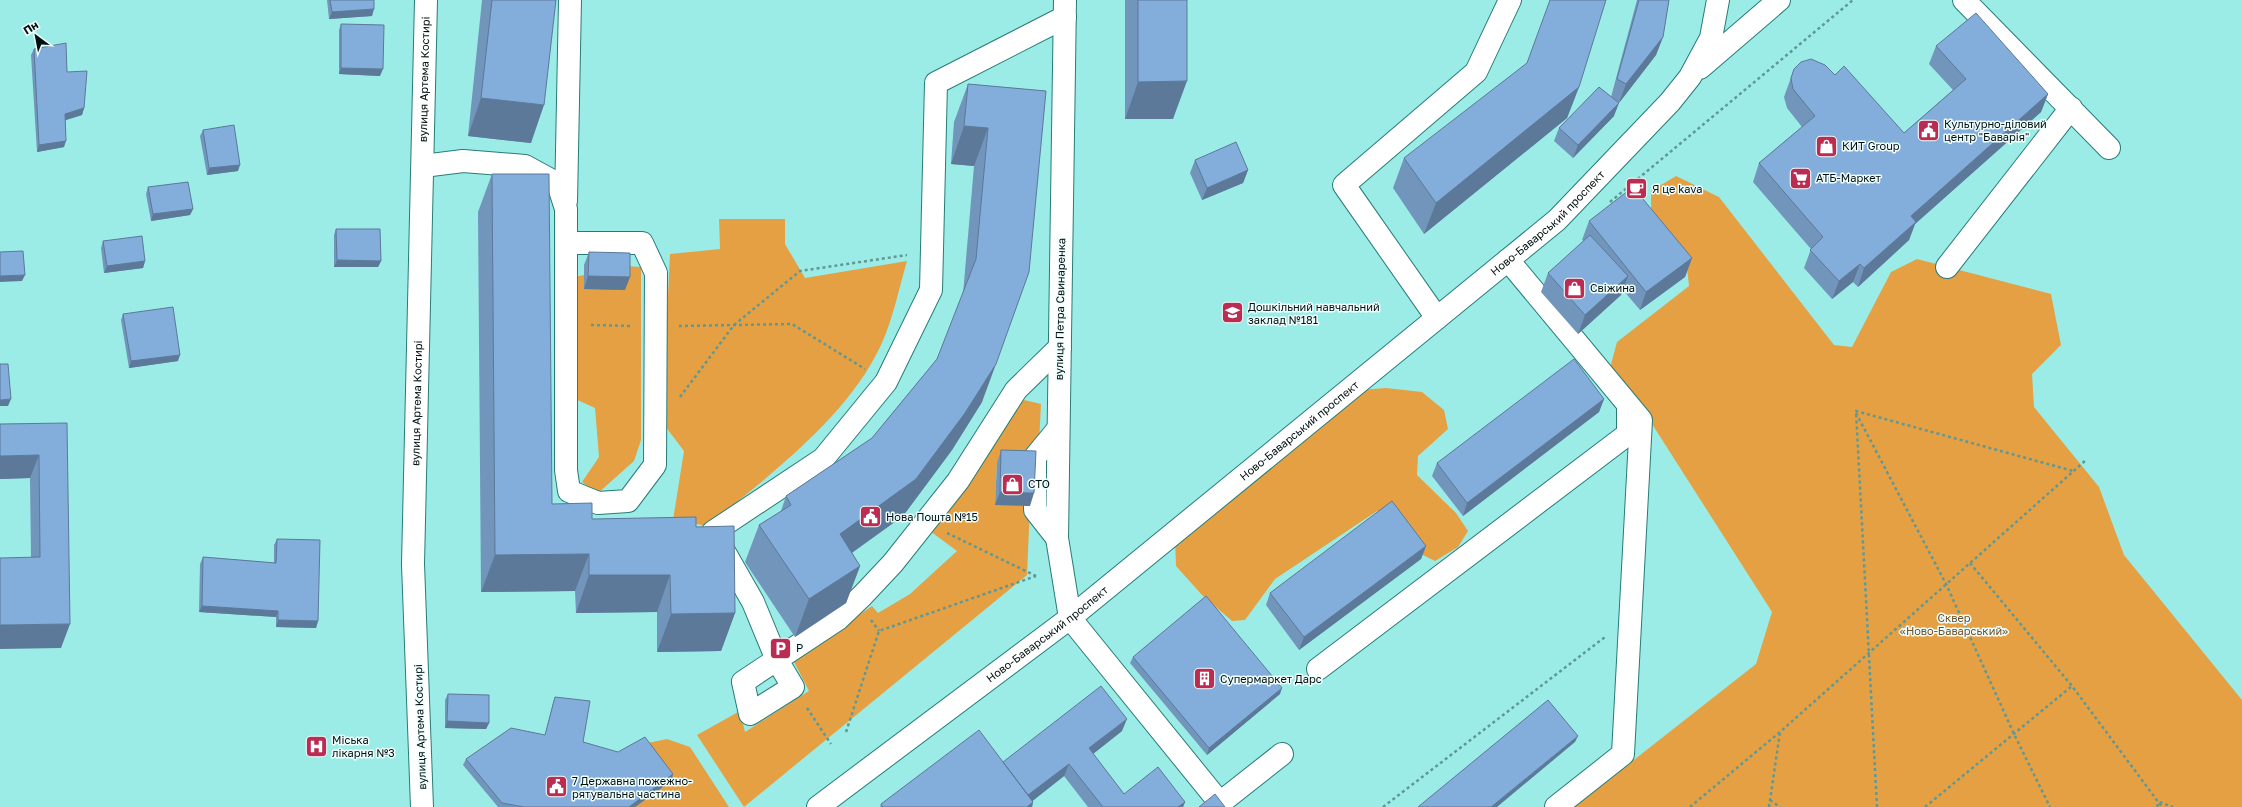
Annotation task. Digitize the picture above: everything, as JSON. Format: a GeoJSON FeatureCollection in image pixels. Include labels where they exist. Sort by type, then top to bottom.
{"type":"FeatureCollection","features":[{"type":"Feature","properties":{"kind":"street","name":"вулиця Артема Костирі"},"geometry":{"type":"LineString","coordinates":[[422,807],[413,564],[426,0]]}},
{"type":"Feature","properties":{"kind":"street"},"geometry":{"type":"LineString","coordinates":[[566,243],[642,243],[656,273],[655,465],[628,501],[598,503],[569,491],[566,470],[566,243],[566,209],[570,0]]}},
{"type":"Feature","properties":{"kind":"street"},"geometry":{"type":"LineString","coordinates":[[1437,318],[1344,185],[1476,72],[1510,0]]}},
{"type":"Feature","properties":{"kind":"street","name":"Ново-Баварський проспект"},"geometry":{"type":"LineString","coordinates":[[823,806],[1070,618],[1557,220],[1670,102],[1690,76],[1711,38],[1718,0]]}},
{"type":"Feature","properties":{"kind":"street"},"geometry":{"type":"LineString","coordinates":[[1690,76],[1779,0]]}},
{"type":"Feature","properties":{"kind":"street"},"geometry":{"type":"LineString","coordinates":[[1964,0],[2109,148]]}},
{"type":"Feature","properties":{"kind":"street"},"geometry":{"type":"LineString","coordinates":[[1060,347],[1016,390],[958,481],[893,563],[838,619],[777,660],[743,682],[750,714],[793,688],[777,660],[753,602],[713,532],[823,459],[886,382],[932,290],[936,84],[1065,8]]}},
{"type":"Feature","properties":{"kind":"street","name":"вулиця Петра Свинаренка"},"geometry":{"type":"LineString","coordinates":[[1065,8],[1056,538],[1070,618]]}},
{"type":"Feature","properties":{"kind":"street"},"geometry":{"type":"LineString","coordinates":[[1947,267],[2070,108]]}},
{"type":"Feature","properties":{"kind":"street"},"geometry":{"type":"LineString","coordinates":[[423,166],[463,161],[525,166],[558,184],[566,209]]}},
{"type":"Feature","properties":{"kind":"street"},"geometry":{"type":"LineString","coordinates":[[1508,260],[1641,420],[1623,754],[1556,807]]}},
{"type":"Feature","properties":{"kind":"street"},"geometry":{"type":"LineString","coordinates":[[1318,669],[1628,434],[1628,404]]}},
{"type":"Feature","properties":{"kind":"street"},"geometry":{"type":"LineString","coordinates":[[1070,618],[1220,803],[1282,754]]}},
{"type":"Feature","properties":{"kind":"path"},"geometry":{"type":"LineString","coordinates":[[1605,207],[1853,0]]}},
{"type":"Feature","properties":{"kind":"path"},"geometry":{"type":"LineString","coordinates":[[680,398],[734,325],[800,271],[932,251]]}},
{"type":"Feature","properties":{"kind":"path"},"geometry":{"type":"LineString","coordinates":[[566,325],[656,327],[792,324],[886,382]]}},
{"type":"Feature","properties":{"kind":"path"},"geometry":{"type":"LineString","coordinates":[[1856,411],[2073,471]]}},
{"type":"Feature","properties":{"kind":"path"},"geometry":{"type":"LineString","coordinates":[[1856,411],[1946,584],[2014,734],[2050,807]]}},
{"type":"Feature","properties":{"kind":"path"},"geometry":{"type":"LineString","coordinates":[[1856,411],[1877,807]]}},
{"type":"Feature","properties":{"kind":"path"},"geometry":{"type":"LineString","coordinates":[[1690,807],[1780,732],[2086,460]]}},
{"type":"Feature","properties":{"kind":"path"},"geometry":{"type":"LineString","coordinates":[[846,732],[879,631],[1036,576],[926,522]]}},
{"type":"Feature","properties":{"kind":"path"},"geometry":{"type":"LineString","coordinates":[[1970,563],[2072,686],[2162,807]]}},
{"type":"Feature","properties":{"kind":"path"},"geometry":{"type":"LineString","coordinates":[[1383,807],[1630,618]]}},
{"type":"Feature","properties":{"kind":"path"},"geometry":{"type":"LineString","coordinates":[[1925,807],[2072,686]]}},
{"type":"Feature","properties":{"kind":"path"},"geometry":{"type":"LineString","coordinates":[[793,688],[832,744]]}},
{"type":"Feature","properties":{"kind":"path"},"geometry":{"type":"LineString","coordinates":[[1769,807],[1780,732]]}},
{"type":"Feature","properties":{"kind":"path"},"geometry":{"type":"LineString","coordinates":[[1770,800],[1780,807]]}},
{"type":"Feature","properties":{"kind":"path"},"geometry":{"type":"LineString","coordinates":[[2157,807],[2158,802]]}},
{"type":"Feature","properties":{"kind":"path"},"geometry":{"type":"LineString","coordinates":[[2158,802],[2173,807]]}},
{"type":"Feature","properties":{"kind":"green space","name":"Сквер «Ново-Баварський»"},"geometry":{"type":"Polygon","coordinates":[[[1676,176],[1719,197],[1834,345],[1852,347],[1891,272],[1917,259],[2051,294],[2061,345],[2032,374],[2034,407],[2099,487],[2124,555],[2242,700],[2242,807],[1574,807],[1756,664],[1772,612],[1645,413],[1610,368],[1617,342],[1689,286],[1686,258],[1651,217],[1651,191],[1676,176]]]}},
{"type":"Feature","properties":{"kind":"green space"},"geometry":{"type":"Polygon","coordinates":[[[719,219],[785,219],[785,244],[805,278],[907,261],[892,314],[881,345],[867,371],[848,397],[828,421],[805,444],[756,487],[708,526],[673,520],[684,451],[662,422],[670,254],[720,249],[719,219]]]}},
{"type":"Feature","properties":{"kind":"green space"},"geometry":{"type":"Polygon","coordinates":[[[625,266],[641,267],[641,440],[634,461],[597,494],[582,482],[599,457],[595,408],[573,398],[574,277],[584,275],[584,289],[625,266]]]}},
{"type":"Feature","properties":{"kind":"green space"},"geometry":{"type":"Polygon","coordinates":[[[1386,388],[1422,392],[1444,410],[1448,429],[1418,456],[1417,475],[1456,513],[1468,531],[1458,547],[1435,561],[1423,555],[1390,511],[1377,511],[1275,579],[1245,620],[1232,621],[1202,595],[1176,566],[1175,540],[1360,390],[1386,388]]]}},
{"type":"Feature","properties":{"kind":"green space"},"geometry":{"type":"Polygon","coordinates":[[[1024,400],[1041,404],[1039,444],[1031,460],[997,463],[995,505],[1030,506],[1027,575],[744,807],[697,735],[740,711],[745,732],[809,691],[793,660],[872,606],[878,613],[910,594],[957,551],[930,531],[1011,408],[1024,400]]]}},
{"type":"Feature","properties":{"kind":"green space"},"geometry":{"type":"Polygon","coordinates":[[[667,739],[690,747],[729,807],[635,807],[643,744],[667,739]]]}},
{"type":"Feature","properties":{"kind":"building"},"geometry":{"type":"Polygon","coordinates":[[[330,0],[374,0],[374,9],[332,12],[330,0]]]}},
{"type":"Feature","properties":{"kind":"building"},"geometry":{"type":"Polygon","coordinates":[[[492,0],[556,0],[544,105],[481,98],[492,0]]]}},
{"type":"Feature","properties":{"kind":"building"},"geometry":{"type":"Polygon","coordinates":[[[1138,0],[1187,0],[1187,81],[1138,82],[1138,0]]]}},
{"type":"Feature","properties":{"kind":"building"},"geometry":{"type":"Polygon","coordinates":[[[1550,0],[1606,0],[1579,87],[1436,203],[1404,158],[1527,63],[1550,0]]]}},
{"type":"Feature","properties":{"kind":"building"},"geometry":{"type":"Polygon","coordinates":[[[1639,0],[1669,0],[1663,37],[1626,84],[1617,79],[1639,0]]]}},
{"type":"Feature","properties":{"kind":"building"},"geometry":{"type":"Polygon","coordinates":[[[1976,13],[2048,94],[1911,216],[1916,222],[1864,268],[1860,264],[1839,281],[1810,250],[1823,237],[1759,163],[1815,116],[1793,89],[1791,78],[1794,69],[1801,62],[1811,59],[1825,65],[1835,75],[1844,66],[1904,133],[1966,79],[1936,46],[1976,13]]]}},
{"type":"Feature","properties":{"kind":"building"},"geometry":{"type":"Polygon","coordinates":[[[341,24],[384,25],[383,69],[341,68],[341,24]]]}},
{"type":"Feature","properties":{"kind":"building"},"geometry":{"type":"Polygon","coordinates":[[[66,43],[67,72],[87,71],[84,108],[65,114],[66,141],[39,145],[34,49],[66,43]]]}},
{"type":"Feature","properties":{"kind":"building"},"geometry":{"type":"Polygon","coordinates":[[[968,84],[1046,91],[1029,272],[996,364],[965,413],[916,479],[840,534],[860,566],[809,599],[759,525],[791,505],[786,496],[872,438],[937,359],[976,259],[988,128],[964,126],[968,84]]]}},
{"type":"Feature","properties":{"kind":"building"},"geometry":{"type":"Polygon","coordinates":[[[1599,87],[1619,103],[1578,145],[1559,128],[1599,87]]]}},
{"type":"Feature","properties":{"kind":"building"},"geometry":{"type":"Polygon","coordinates":[[[234,125],[240,165],[209,168],[203,130],[234,125]]]}},
{"type":"Feature","properties":{"kind":"building"},"geometry":{"type":"Polygon","coordinates":[[[1236,142],[1248,170],[1207,188],[1195,160],[1236,142]]]}},
{"type":"Feature","properties":{"kind":"building"},"geometry":{"type":"Polygon","coordinates":[[[492,174],[549,174],[552,504],[592,503],[592,519],[696,517],[696,527],[734,526],[735,613],[671,614],[670,575],[589,575],[589,554],[495,555],[492,174]]]}},
{"type":"Feature","properties":{"kind":"building"},"geometry":{"type":"Polygon","coordinates":[[[188,182],[193,209],[153,214],[148,187],[188,182]]]}},
{"type":"Feature","properties":{"kind":"building"},"geometry":{"type":"Polygon","coordinates":[[[1633,187],[1692,258],[1646,292],[1589,221],[1633,187]]]}},
{"type":"Feature","properties":{"kind":"building"},"geometry":{"type":"Polygon","coordinates":[[[336,229],[380,229],[381,261],[337,260],[336,229]]]}},
{"type":"Feature","properties":{"kind":"building"},"geometry":{"type":"Polygon","coordinates":[[[1590,235],[1628,276],[1585,315],[1548,273],[1590,235]]]}},
{"type":"Feature","properties":{"kind":"building"},"geometry":{"type":"Polygon","coordinates":[[[142,236],[145,261],[107,266],[103,241],[142,236]]]}},
{"type":"Feature","properties":{"kind":"building"},"geometry":{"type":"Polygon","coordinates":[[[23,251],[25,275],[0,276],[0,252],[23,251]]]}},
{"type":"Feature","properties":{"kind":"building"},"geometry":{"type":"Polygon","coordinates":[[[589,252],[630,253],[630,277],[588,276],[589,252]]]}},
{"type":"Feature","properties":{"kind":"building"},"geometry":{"type":"Polygon","coordinates":[[[173,307],[180,355],[131,361],[123,314],[173,307]]]}},
{"type":"Feature","properties":{"kind":"building"},"geometry":{"type":"Polygon","coordinates":[[[1574,359],[1604,399],[1467,503],[1437,463],[1574,359]]]}},
{"type":"Feature","properties":{"kind":"building"},"geometry":{"type":"Polygon","coordinates":[[[0,364],[8,364],[11,399],[0,400],[0,364]]]}},
{"type":"Feature","properties":{"kind":"building"},"geometry":{"type":"Polygon","coordinates":[[[67,423],[70,624],[0,625],[0,558],[40,557],[39,455],[0,456],[0,424],[67,423]]]}},
{"type":"Feature","properties":{"kind":"building","name":"СТО"},"geometry":{"type":"Polygon","coordinates":[[[1001,450],[1036,451],[1034,493],[1000,492],[1001,450]]]}},
{"type":"Feature","properties":{"kind":"building"},"geometry":{"type":"Polygon","coordinates":[[[1392,501],[1426,546],[1304,637],[1270,593],[1392,501]]]}},
{"type":"Feature","properties":{"kind":"building"},"geometry":{"type":"Polygon","coordinates":[[[277,539],[320,540],[318,621],[278,620],[278,611],[202,606],[203,557],[276,563],[277,539]]]}},
{"type":"Feature","properties":{"kind":"building","name":"Супермаркет Дарс"},"geometry":{"type":"Polygon","coordinates":[[[1206,596],[1282,688],[1209,748],[1133,657],[1206,596]]]}},
{"type":"Feature","properties":{"kind":"building"},"geometry":{"type":"Polygon","coordinates":[[[1101,686],[1127,719],[1089,748],[1124,794],[1158,767],[1185,802],[1178,807],[1103,807],[1069,764],[1028,795],[1003,762],[1101,686]]]}},
{"type":"Feature","properties":{"kind":"building"},"geometry":{"type":"Polygon","coordinates":[[[448,694],[489,695],[489,723],[447,721],[448,694]]]}},
{"type":"Feature","properties":{"kind":"building","name":"7 Державна пожежно- рятувальна частина"},"geometry":{"type":"Polygon","coordinates":[[[555,697],[590,701],[583,742],[618,752],[645,737],[673,774],[629,807],[524,807],[502,803],[466,759],[511,728],[545,735],[555,697]]]}},
{"type":"Feature","properties":{"kind":"building"},"geometry":{"type":"Polygon","coordinates":[[[1548,700],[1578,736],[1491,807],[1418,807],[1548,700]]]}},
{"type":"Feature","properties":{"kind":"building"},"geometry":{"type":"Polygon","coordinates":[[[979,730],[1033,802],[1027,807],[883,807],[881,804],[979,730]]]}},
{"type":"Feature","properties":{"kind":"building"},"geometry":{"type":"Polygon","coordinates":[[[1215,794],[1225,807],[1199,807],[1215,794]]]}},
{"type":"Feature","properties":{"kind":"place","name":"Культурно-діловий центр \"Баварія\""},"geometry":{"type":"Point","coordinates":[1929,130]}},
{"type":"Feature","properties":{"kind":"place","name":"КИТ Group"},"geometry":{"type":"Point","coordinates":[1826,146]}},
{"type":"Feature","properties":{"kind":"place","name":"АТБ-Маркет"},"geometry":{"type":"Point","coordinates":[1801,178]}},
{"type":"Feature","properties":{"kind":"place","name":"Я це kava"},"geometry":{"type":"Point","coordinates":[1636,189]}},
{"type":"Feature","properties":{"kind":"place","name":"Свіжина"},"geometry":{"type":"Point","coordinates":[1575,288]}},
{"type":"Feature","properties":{"kind":"place","name":"Дошкільний навчальний заклад №181"},"geometry":{"type":"Point","coordinates":[1233,313]}},
{"type":"Feature","properties":{"kind":"place","name":"СТО"},"geometry":{"type":"Point","coordinates":[1013,484]}},
{"type":"Feature","properties":{"kind":"place","name":"Нова Пошта №15"},"geometry":{"type":"Point","coordinates":[871,517]}},
{"type":"Feature","properties":{"kind":"place","name":"Р"},"geometry":{"type":"Point","coordinates":[780,648]}},
{"type":"Feature","properties":{"kind":"place","name":"Супермаркет Дарс"},"geometry":{"type":"Point","coordinates":[1205,679]}},
{"type":"Feature","properties":{"kind":"place","name":"Міська лікарня №3"},"geometry":{"type":"Point","coordinates":[317,746]}},
{"type":"Feature","properties":{"kind":"place","name":"7 Державна пожежно- рятувальна частина"},"geometry":{"type":"Point","coordinates":[556,787]}}]}
